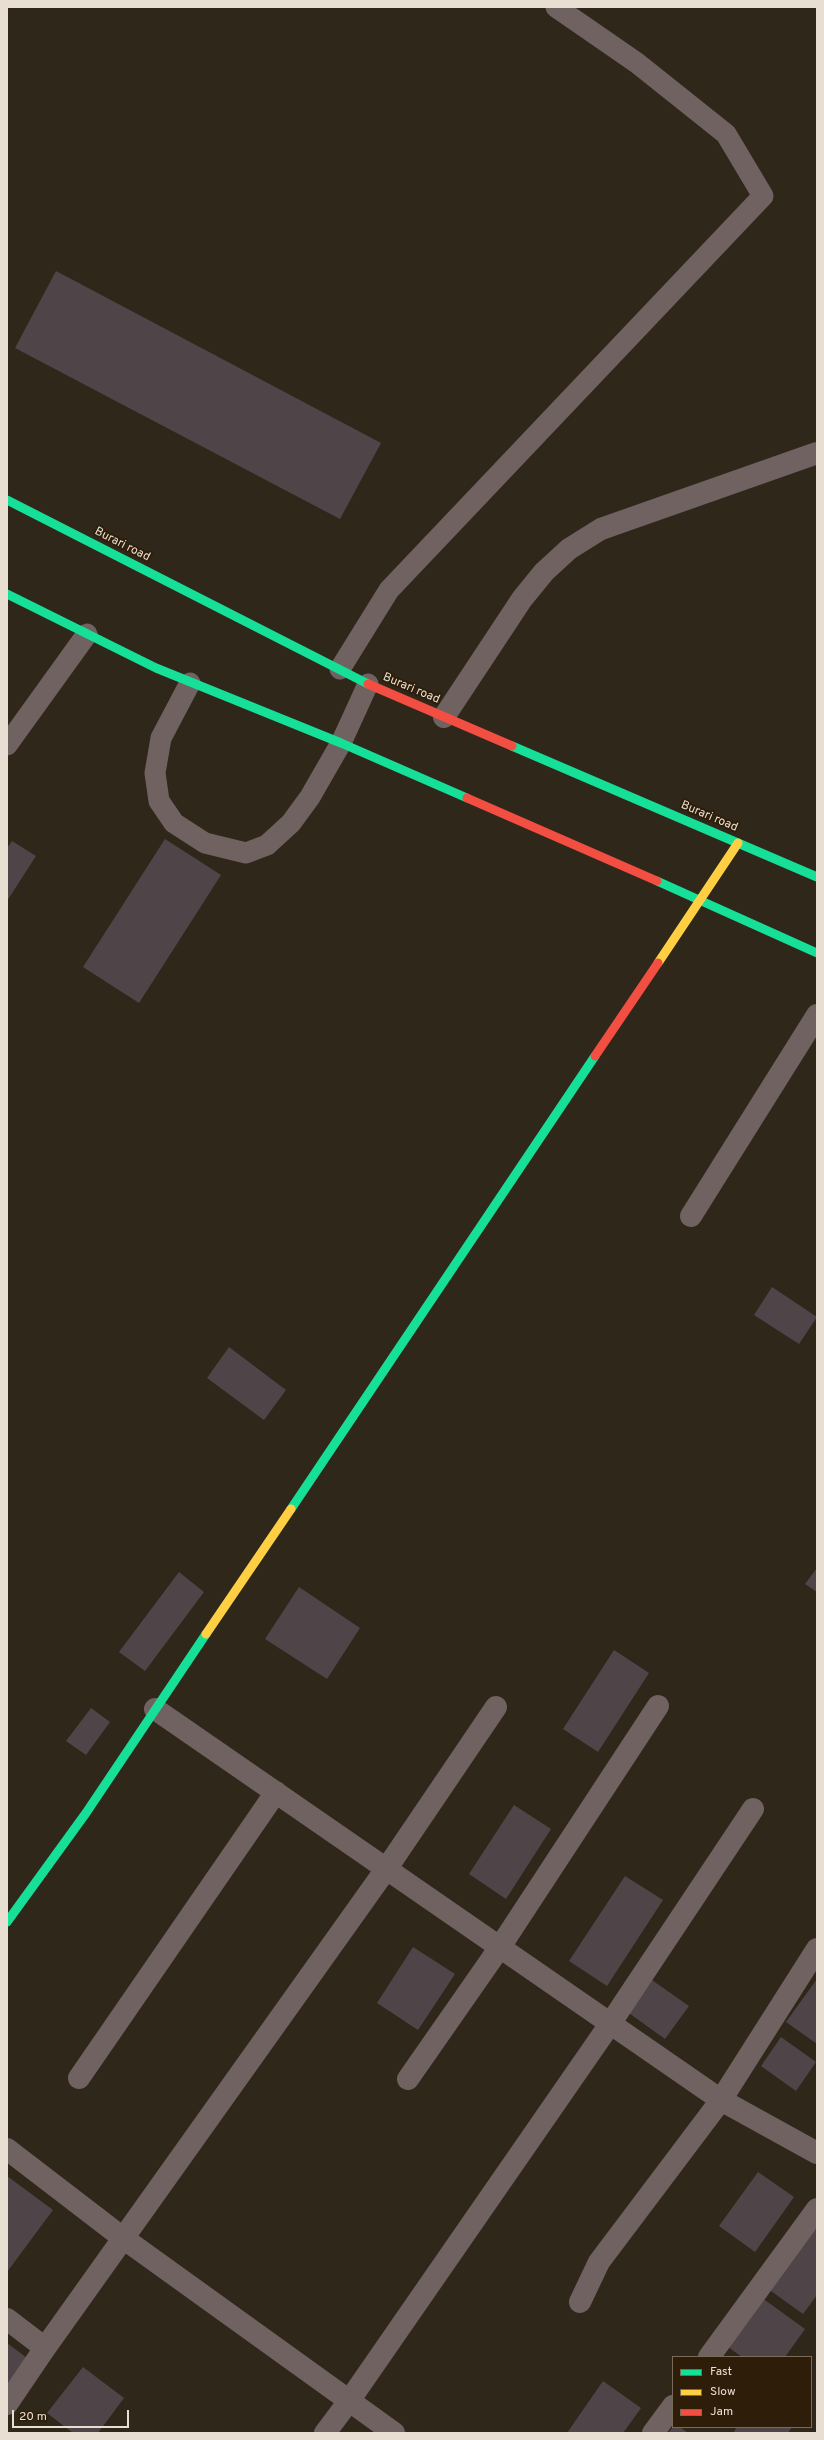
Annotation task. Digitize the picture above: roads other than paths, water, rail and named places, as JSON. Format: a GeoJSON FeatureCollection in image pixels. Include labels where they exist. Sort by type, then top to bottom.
{"type":"FeatureCollection","features":[{"type":"Feature","properties":{"kind":"main road","name":"Burari road"},"geometry":{"type":"LineString","coordinates":[[7,500],[368,684],[817,877]]}},
{"type":"Feature","properties":{"kind":"main road"},"geometry":{"type":"LineString","coordinates":[[7,594],[190,683],[341,744],[699,899],[817,954]]}},
{"type":"Feature","properties":{"kind":"main road"},"geometry":{"type":"LineString","coordinates":[[7,1922],[86,1813],[738,843]]}},
{"type":"Feature","properties":{"kind":"street"},"geometry":{"type":"LineString","coordinates":[[444,717],[522,599],[544,572],[569,549],[600,529],[817,453]]}},
{"type":"Feature","properties":{"kind":"street"},"geometry":{"type":"LineString","coordinates":[[691,1216],[817,1015]]}},
{"type":"Feature","properties":{"kind":"street"},"geometry":{"type":"LineString","coordinates":[[408,2079],[500,1947],[658,1706]]}},
{"type":"Feature","properties":{"kind":"street"},"geometry":{"type":"LineString","coordinates":[[7,2404],[45,2348],[386,1869],[496,1707]]}},
{"type":"Feature","properties":{"kind":"street"},"geometry":{"type":"LineString","coordinates":[[155,1709],[721,2100],[817,2153]]}},
{"type":"Feature","properties":{"kind":"street"},"geometry":{"type":"LineString","coordinates":[[80,2078],[276,1792]]}},
{"type":"Feature","properties":{"kind":"street"},"geometry":{"type":"LineString","coordinates":[[325,2433],[349,2401],[610,2024],[753,1809]]}},
{"type":"Feature","properties":{"kind":"street"},"geometry":{"type":"LineString","coordinates":[[580,2302],[599,2262],[721,2100],[817,1949]]}},
{"type":"Feature","properties":{"kind":"street"},"geometry":{"type":"LineString","coordinates":[[7,2149],[123,2238],[394,2433]]}},
{"type":"Feature","properties":{"kind":"street"},"geometry":{"type":"LineString","coordinates":[[710,2356],[817,2209]]}},
{"type":"Feature","properties":{"kind":"street"},"geometry":{"type":"LineString","coordinates":[[7,2319],[45,2348]]}},
{"type":"Feature","properties":{"kind":"street"},"geometry":{"type":"LineString","coordinates":[[653,2433],[672,2407]]}},
{"type":"Feature","properties":{"kind":"lane"},"geometry":{"type":"LineString","coordinates":[[340,669],[389,590],[763,196],[726,134],[637,64],[556,7]]}},
{"type":"Feature","properties":{"kind":"lane"},"geometry":{"type":"LineString","coordinates":[[7,745],[87,634]]}},
{"type":"Feature","properties":{"kind":"lane"},"geometry":{"type":"LineString","coordinates":[[190,683],[161,738],[155,773],[159,801],[174,824],[205,843],[246,853],[268,845],[292,823],[341,744],[368,684]]}}]}
